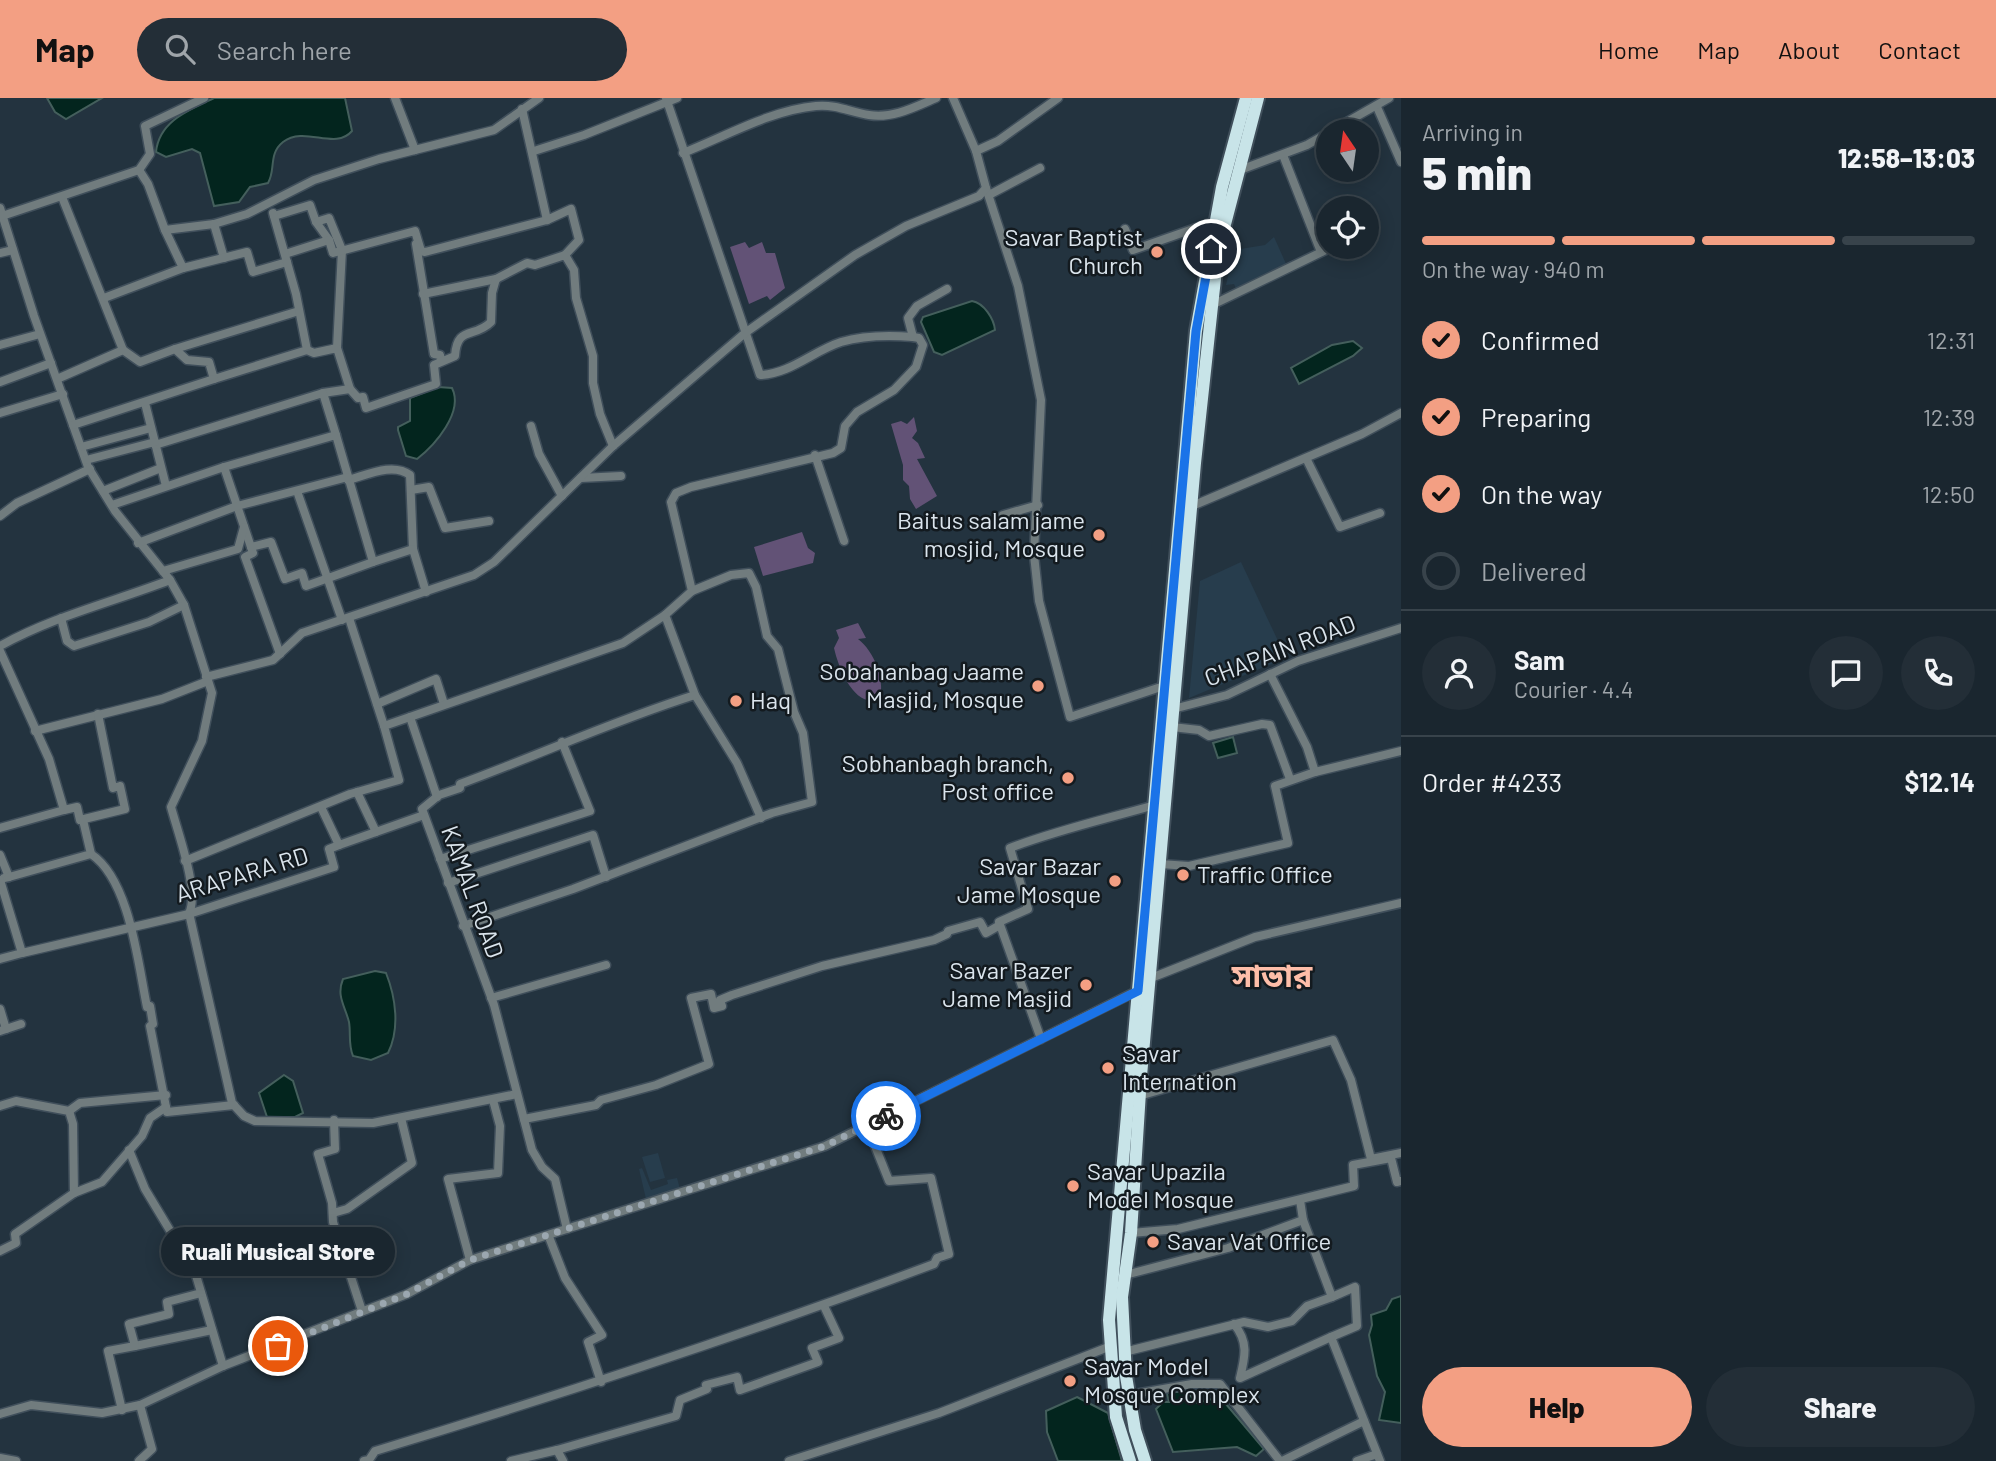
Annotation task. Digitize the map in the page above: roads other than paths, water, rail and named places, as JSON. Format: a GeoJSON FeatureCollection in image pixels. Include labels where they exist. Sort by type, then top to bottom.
{"type":"FeatureCollection","features":[{"type":"Feature","properties":{"kind":"highway"},"geometry":{"type":"LineString","coordinates":[[1130,1461],[1116,1417],[1109,1320],[1196,331],[1216,221],[1246,98]]}},
{"type":"Feature","properties":{"kind":"highway"},"geometry":{"type":"LineString","coordinates":[[1144,1461],[1129,1395],[1124,1352],[1125,1275],[1131,1233],[1139,1096],[1173,709],[1218,251],[1258,98]]}},
{"type":"Feature","properties":{"kind":"street"},"geometry":{"type":"LineString","coordinates":[[204,98],[145,126],[150,154],[139,170],[62,197],[1,212],[40,334],[86,460],[112,505],[138,543],[163,570],[184,605],[212,693],[202,741],[171,807],[193,906],[190,914],[234,1105],[244,1116],[255,1121],[334,1120],[373,1123],[517,1094]]}},
{"type":"Feature","properties":{"kind":"street"},"geometry":{"type":"LineString","coordinates":[[395,98],[415,149]]}},
{"type":"Feature","properties":{"kind":"street"},"geometry":{"type":"LineString","coordinates":[[165,230],[214,224],[247,214],[314,180],[415,149],[494,130],[539,98]]}},
{"type":"Feature","properties":{"kind":"street"},"geometry":{"type":"LineString","coordinates":[[534,150],[584,135],[666,100],[677,98]]}},
{"type":"Feature","properties":{"kind":"street"},"geometry":{"type":"LineString","coordinates":[[683,153],[772,117],[813,106],[839,106],[876,116],[900,113],[936,98]]}},
{"type":"Feature","properties":{"kind":"street"},"geometry":{"type":"LineString","coordinates":[[953,98],[976,151],[1018,286],[1041,400],[1034,555],[1039,601],[1070,716],[1164,686]]}},
{"type":"Feature","properties":{"kind":"street"},"geometry":{"type":"LineString","coordinates":[[976,151],[998,141],[1058,98]]}},
{"type":"Feature","properties":{"kind":"street"},"geometry":{"type":"LineString","coordinates":[[1354,119],[1390,98]]}},
{"type":"Feature","properties":{"kind":"street"},"geometry":{"type":"LineString","coordinates":[[666,100],[760,375],[782,372],[840,343],[875,336],[919,338],[923,345],[916,367],[894,390],[856,412],[845,426],[841,448],[833,453],[815,455],[676,493],[671,502],[672,515],[692,591]]}},
{"type":"Feature","properties":{"kind":"street"},"geometry":{"type":"LineString","coordinates":[[1377,107],[1401,162]]}},
{"type":"Feature","properties":{"kind":"street"},"geometry":{"type":"LineString","coordinates":[[522,109],[534,150],[547,220]]}},
{"type":"Feature","properties":{"kind":"street"},"geometry":{"type":"LineString","coordinates":[[1240,170],[1283,155],[1316,139]]}},
{"type":"Feature","properties":{"kind":"street"},"geometry":{"type":"LineString","coordinates":[[1283,155],[1316,239]]}},
{"type":"Feature","properties":{"kind":"street"},"geometry":{"type":"LineString","coordinates":[[35,731],[162,699],[207,679],[273,660],[302,633],[474,575],[494,562],[613,446],[745,333],[855,255],[906,226],[979,197],[1040,168]]}},
{"type":"Feature","properties":{"kind":"street"},"geometry":{"type":"LineString","coordinates":[[139,170],[148,184],[183,268]]}},
{"type":"Feature","properties":{"kind":"street"},"geometry":{"type":"LineString","coordinates":[[62,197],[123,350],[140,362],[299,311]]}},
{"type":"Feature","properties":{"kind":"street"},"geometry":{"type":"LineString","coordinates":[[307,350],[274,215],[310,205],[333,253],[415,231]]}},
{"type":"Feature","properties":{"kind":"street"},"geometry":{"type":"LineString","coordinates":[[415,231],[421,251],[425,252],[547,220],[571,209],[579,240],[565,255],[536,265],[527,263],[496,279],[424,294]]}},
{"type":"Feature","properties":{"kind":"street"},"geometry":{"type":"LineString","coordinates":[[316,222],[330,218],[342,250],[337,348],[350,390],[358,398],[363,397],[366,408],[436,384],[434,365],[455,356],[456,342],[460,336],[485,328],[491,323],[492,293],[496,279]]}},
{"type":"Feature","properties":{"kind":"street"},"geometry":{"type":"LineString","coordinates":[[1125,229],[1133,250],[1216,221]]}},
{"type":"Feature","properties":{"kind":"street"},"geometry":{"type":"LineString","coordinates":[[214,224],[224,258]]}},
{"type":"Feature","properties":{"kind":"street"},"geometry":{"type":"LineString","coordinates":[[415,231],[434,354],[440,355],[441,360]]}},
{"type":"Feature","properties":{"kind":"street"},"geometry":{"type":"LineString","coordinates":[[104,298],[183,268],[247,252],[253,272],[329,240]]}},
{"type":"Feature","properties":{"kind":"street"},"geometry":{"type":"LineString","coordinates":[[0,253],[13,250]]}},
{"type":"Feature","properties":{"kind":"street"},"geometry":{"type":"LineString","coordinates":[[1212,305],[1316,254]]}},
{"type":"Feature","properties":{"kind":"street"},"geometry":{"type":"LineString","coordinates":[[565,255],[574,270],[576,298],[593,356],[593,383],[600,414],[613,446]]}},
{"type":"Feature","properties":{"kind":"street"},"geometry":{"type":"LineString","coordinates":[[913,337],[908,318],[912,312],[917,306],[947,289]]}},
{"type":"Feature","properties":{"kind":"street"},"geometry":{"type":"LineString","coordinates":[[0,345],[40,334]]}},
{"type":"Feature","properties":{"kind":"street"},"geometry":{"type":"LineString","coordinates":[[73,425],[307,350],[314,353],[337,348]]}},
{"type":"Feature","properties":{"kind":"street"},"geometry":{"type":"LineString","coordinates":[[175,349],[187,360],[209,362],[214,379]]}},
{"type":"Feature","properties":{"kind":"street"},"geometry":{"type":"LineString","coordinates":[[57,379],[123,350]]}},
{"type":"Feature","properties":{"kind":"street"},"geometry":{"type":"LineString","coordinates":[[0,382],[51,363]]}},
{"type":"Feature","properties":{"kind":"street"},"geometry":{"type":"LineString","coordinates":[[86,460],[155,443],[323,393],[350,390]]}},
{"type":"Feature","properties":{"kind":"street"},"geometry":{"type":"LineString","coordinates":[[323,393],[373,562]]}},
{"type":"Feature","properties":{"kind":"street"},"geometry":{"type":"LineString","coordinates":[[0,413],[63,394]]}},
{"type":"Feature","properties":{"kind":"street"},"geometry":{"type":"LineString","coordinates":[[145,403],[166,486]]}},
{"type":"Feature","properties":{"kind":"street"},"geometry":{"type":"LineString","coordinates":[[1192,506],[1306,458],[1401,413]]}},
{"type":"Feature","properties":{"kind":"street"},"geometry":{"type":"LineString","coordinates":[[531,426],[539,454],[562,496]]}},
{"type":"Feature","properties":{"kind":"street"},"geometry":{"type":"LineString","coordinates":[[81,447],[151,428]]}},
{"type":"Feature","properties":{"kind":"street"},"geometry":{"type":"LineString","coordinates":[[112,505],[223,467],[335,435]]}},
{"type":"Feature","properties":{"kind":"street"},"geometry":{"type":"LineString","coordinates":[[815,455],[844,541]]}},
{"type":"Feature","properties":{"kind":"street"},"geometry":{"type":"LineString","coordinates":[[1306,458],[1340,527],[1381,513]]}},
{"type":"Feature","properties":{"kind":"street"},"geometry":{"type":"LineString","coordinates":[[223,467],[253,552],[245,557],[279,654]]}},
{"type":"Feature","properties":{"kind":"street"},"geometry":{"type":"LineString","coordinates":[[103,491],[161,468]]}},
{"type":"Feature","properties":{"kind":"street"},"geometry":{"type":"LineString","coordinates":[[0,516],[17,503],[90,469]]}},
{"type":"Feature","properties":{"kind":"street"},"geometry":{"type":"LineString","coordinates":[[138,543],[237,506],[383,470],[403,470],[410,475],[413,549],[426,592]]}},
{"type":"Feature","properties":{"kind":"street"},"geometry":{"type":"LineString","coordinates":[[581,478],[621,476]]}},
{"type":"Feature","properties":{"kind":"street"},"geometry":{"type":"LineString","coordinates":[[411,491],[429,487],[446,528],[489,521]]}},
{"type":"Feature","properties":{"kind":"street"},"geometry":{"type":"LineString","coordinates":[[185,861],[357,792],[399,780],[384,726],[297,491]]}},
{"type":"Feature","properties":{"kind":"street"},"geometry":{"type":"LineString","coordinates":[[1003,515],[1038,505]]}},
{"type":"Feature","properties":{"kind":"street"},"geometry":{"type":"LineString","coordinates":[[163,570],[238,549],[244,527]]}},
{"type":"Feature","properties":{"kind":"street"},"geometry":{"type":"LineString","coordinates":[[251,547],[271,542],[285,579],[302,573],[306,586],[413,549]]}},
{"type":"Feature","properties":{"kind":"street"},"geometry":{"type":"LineString","coordinates":[[384,726],[622,643],[665,615],[692,591],[731,575],[749,573],[756,587],[767,636],[778,649],[794,712],[803,733],[812,802],[463,926]]}},
{"type":"Feature","properties":{"kind":"street"},"geometry":{"type":"LineString","coordinates":[[64,810],[49,759],[0,648],[61,618],[170,580]]}},
{"type":"Feature","properties":{"kind":"street"},"geometry":{"type":"LineString","coordinates":[[61,618],[67,641],[74,646],[149,622],[184,605]]}},
{"type":"Feature","properties":{"kind":"street"},"geometry":{"type":"LineString","coordinates":[[665,615],[695,695],[737,763],[761,818]]}},
{"type":"Feature","properties":{"kind":"street","name":"CHAPAIN ROAD"},"geometry":{"type":"LineString","coordinates":[[1173,709],[1227,695],[1331,649],[1401,628]]}},
{"type":"Feature","properties":{"kind":"street"},"geometry":{"type":"LineString","coordinates":[[1270,674],[1307,747],[1315,772]]}},
{"type":"Feature","properties":{"kind":"street"},"geometry":{"type":"LineString","coordinates":[[376,704],[436,679],[444,704]]}},
{"type":"Feature","properties":{"kind":"street","name":"KAMAL ROAD"},"geometry":{"type":"LineString","coordinates":[[567,1229],[555,1179],[542,1167],[532,1150],[491,998],[422,809],[437,797],[460,788],[460,784],[562,742],[695,695]]}},
{"type":"Feature","properties":{"kind":"street"},"geometry":{"type":"LineString","coordinates":[[83,820],[125,810],[120,786],[113,788],[98,715]]}},
{"type":"Feature","properties":{"kind":"street"},"geometry":{"type":"LineString","coordinates":[[410,717],[437,797]]}},
{"type":"Feature","properties":{"kind":"street"},"geometry":{"type":"LineString","coordinates":[[1172,727],[1199,730],[1209,736],[1262,724],[1270,725],[1290,779]]}},
{"type":"Feature","properties":{"kind":"street"},"geometry":{"type":"LineString","coordinates":[[440,859],[590,811],[562,742]]}},
{"type":"Feature","properties":{"kind":"street"},"geometry":{"type":"LineString","coordinates":[[1160,864],[1189,866],[1288,843],[1275,786],[1315,772],[1401,751]]}},
{"type":"Feature","properties":{"kind":"street"},"geometry":{"type":"LineString","coordinates":[[357,792],[376,832]]}},
{"type":"Feature","properties":{"kind":"street"},"geometry":{"type":"LineString","coordinates":[[524,1119],[597,1105],[601,1100],[656,1085],[709,1064],[691,998],[711,994],[714,1008],[722,1006],[720,1000],[732,995],[822,966],[934,940],[948,931],[980,922],[986,933],[1000,925],[999,922],[1028,909],[1010,848],[1051,832],[1069,831],[1155,805]]}},
{"type":"Feature","properties":{"kind":"street"},"geometry":{"type":"LineString","coordinates":[[0,828],[77,807],[91,854],[110,873],[130,926],[147,1007],[150,1006],[153,1024],[150,1026],[166,1094],[167,1112],[234,1105]]}},
{"type":"Feature","properties":{"kind":"street"},"geometry":{"type":"LineString","coordinates":[[321,807],[339,845],[424,815]]}},
{"type":"Feature","properties":{"kind":"street"},"geometry":{"type":"LineString","coordinates":[[448,883],[593,835],[606,877]]}},
{"type":"Feature","properties":{"kind":"street","name":"ARAPARA RD"},"geometry":{"type":"LineString","coordinates":[[0,959],[130,926],[190,914],[334,867],[329,849],[339,845]]}},
{"type":"Feature","properties":{"kind":"street"},"geometry":{"type":"LineString","coordinates":[[3,879],[91,854]]}},
{"type":"Feature","properties":{"kind":"street"},"geometry":{"type":"LineString","coordinates":[[0,855],[3,879],[22,953]]}},
{"type":"Feature","properties":{"kind":"street"},"geometry":{"type":"LineString","coordinates":[[1151,978],[1255,937],[1401,903]]}},
{"type":"Feature","properties":{"kind":"street"},"geometry":{"type":"LineString","coordinates":[[1000,925],[1041,1039]]}},
{"type":"Feature","properties":{"kind":"street"},"geometry":{"type":"LineString","coordinates":[[491,998],[606,965]]}},
{"type":"Feature","properties":{"kind":"street"},"geometry":{"type":"LineString","coordinates":[[0,1414],[31,1405],[87,1412],[122,1410],[140,1405],[223,1366],[407,1294],[470,1260],[549,1237],[825,1146],[1138,991]]}},
{"type":"Feature","properties":{"kind":"street"},"geometry":{"type":"LineString","coordinates":[[0,1009],[3,1030],[21,1024]]}},
{"type":"Feature","properties":{"kind":"street"},"geometry":{"type":"LineString","coordinates":[[1139,1096],[1333,1040],[1351,1080],[1371,1158],[1401,1153]]}},
{"type":"Feature","properties":{"kind":"street"},"geometry":{"type":"LineString","coordinates":[[0,1107],[16,1101],[69,1111],[80,1103],[166,1094]]}},
{"type":"Feature","properties":{"kind":"street"},"geometry":{"type":"LineString","coordinates":[[470,1260],[448,1179],[498,1173],[499,1126],[493,1100]]}},
{"type":"Feature","properties":{"kind":"street"},"geometry":{"type":"LineString","coordinates":[[0,1251],[16,1243],[15,1234],[74,1193],[102,1182],[142,1136],[150,1118],[166,1107]]}},
{"type":"Feature","properties":{"kind":"street"},"geometry":{"type":"LineString","coordinates":[[69,1111],[72,1124],[74,1193]]}},
{"type":"Feature","properties":{"kind":"street"},"geometry":{"type":"LineString","coordinates":[[332,1213],[347,1209],[412,1163],[401,1118]]}},
{"type":"Feature","properties":{"kind":"street"},"geometry":{"type":"LineString","coordinates":[[334,1120],[335,1149],[318,1154],[332,1213],[362,1311]]}},
{"type":"Feature","properties":{"kind":"street"},"geometry":{"type":"LineString","coordinates":[[363,1461],[369,1460],[375,1451],[601,1382],[824,1306],[934,1264],[937,1258],[949,1254],[931,1178],[889,1181],[867,1126]]}},
{"type":"Feature","properties":{"kind":"street"},"geometry":{"type":"LineString","coordinates":[[129,1150],[145,1189],[195,1272],[223,1366]]}},
{"type":"Feature","properties":{"kind":"street"},"geometry":{"type":"LineString","coordinates":[[1131,1233],[1178,1229],[1354,1186],[1353,1165],[1391,1158],[1397,1182],[1401,1181]]}},
{"type":"Feature","properties":{"kind":"street"},"geometry":{"type":"LineString","coordinates":[[1300,1200],[1303,1220],[1332,1297]]}},
{"type":"Feature","properties":{"kind":"street"},"geometry":{"type":"LineString","coordinates":[[1125,1275],[1228,1248],[1303,1220]]}},
{"type":"Feature","properties":{"kind":"street"},"geometry":{"type":"LineString","coordinates":[[549,1237],[565,1278],[602,1335],[588,1342],[601,1382]]}},
{"type":"Feature","properties":{"kind":"street"},"geometry":{"type":"LineString","coordinates":[[1124,1352],[1234,1324],[1244,1322],[1268,1327],[1292,1321],[1307,1306],[1355,1287],[1357,1326],[1240,1378],[1246,1352],[1243,1335],[1234,1324]]}},
{"type":"Feature","properties":{"kind":"street"},"geometry":{"type":"LineString","coordinates":[[135,1346],[129,1324],[169,1314],[167,1302],[201,1293]]}},
{"type":"Feature","properties":{"kind":"street"},"geometry":{"type":"LineString","coordinates":[[511,1461],[676,1416],[680,1400],[707,1389],[706,1385],[737,1377],[740,1390],[818,1362],[812,1348],[839,1338],[824,1306]]}},
{"type":"Feature","properties":{"kind":"street"},"geometry":{"type":"LineString","coordinates":[[122,1410],[108,1352],[212,1330]]}},
{"type":"Feature","properties":{"kind":"street"},"geometry":{"type":"LineString","coordinates":[[1331,1337],[1379,1457],[1357,1461]]}},
{"type":"Feature","properties":{"kind":"street"},"geometry":{"type":"LineString","coordinates":[[789,1461],[939,1413],[1111,1346]]}},
{"type":"Feature","properties":{"kind":"street"},"geometry":{"type":"LineString","coordinates":[[1129,1395],[1192,1384],[1220,1384],[1281,1461],[1364,1421]]}},
{"type":"Feature","properties":{"kind":"street"},"geometry":{"type":"LineString","coordinates":[[139,1461],[152,1449],[140,1405]]}},
{"type":"Feature","properties":{"kind":"street"},"geometry":{"type":"LineString","coordinates":[[557,1450],[563,1461]]}},
{"type":"Feature","properties":{"kind":"street"},"geometry":{"type":"LineString","coordinates":[[0,1458],[16,1461]]}},
{"type":"Feature","properties":{"kind":"place","name":"Savar Baptist Church"},"geometry":{"type":"Point","coordinates":[1157,252]}},
{"type":"Feature","properties":{"kind":"place","name":"Baitus salam jame mosjid, Mosque"},"geometry":{"type":"Point","coordinates":[1099,535]}},
{"type":"Feature","properties":{"kind":"place","name":"Sobahanbag Jaame Masjid, Mosque"},"geometry":{"type":"Point","coordinates":[1038,686]}},
{"type":"Feature","properties":{"kind":"place","name":"Haq"},"geometry":{"type":"Point","coordinates":[736,701]}},
{"type":"Feature","properties":{"kind":"place","name":"Sobhanbagh branch, Post office"},"geometry":{"type":"Point","coordinates":[1068,778]}},
{"type":"Feature","properties":{"kind":"place","name":"Traffic Office"},"geometry":{"type":"Point","coordinates":[1183,875]}},
{"type":"Feature","properties":{"kind":"place","name":"Savar Bazar Jame Mosque"},"geometry":{"type":"Point","coordinates":[1115,881]}},
{"type":"Feature","properties":{"kind":"place","name":"Savar Bazer Jame Masjid"},"geometry":{"type":"Point","coordinates":[1086,985]}},
{"type":"Feature","properties":{"kind":"place","name":"Savar Internation"},"geometry":{"type":"Point","coordinates":[1108,1068]}},
{"type":"Feature","properties":{"kind":"place","name":"Savar Upazila Model Mosque"},"geometry":{"type":"Point","coordinates":[1073,1186]}},
{"type":"Feature","properties":{"kind":"place","name":"Savar Vat Office"},"geometry":{"type":"Point","coordinates":[1153,1242]}},
{"type":"Feature","properties":{"kind":"place","name":"Ruali Musical Store"},"geometry":{"type":"Point","coordinates":[278,1346]}},
{"type":"Feature","properties":{"kind":"place","name":"Savar Model Mosque Complex"},"geometry":{"type":"Point","coordinates":[1070,1381]}},
{"type":"Feature","properties":{"kind":"district","name":"সাভার"},"geometry":{"type":"Point","coordinates":[1272,976]}}]}
